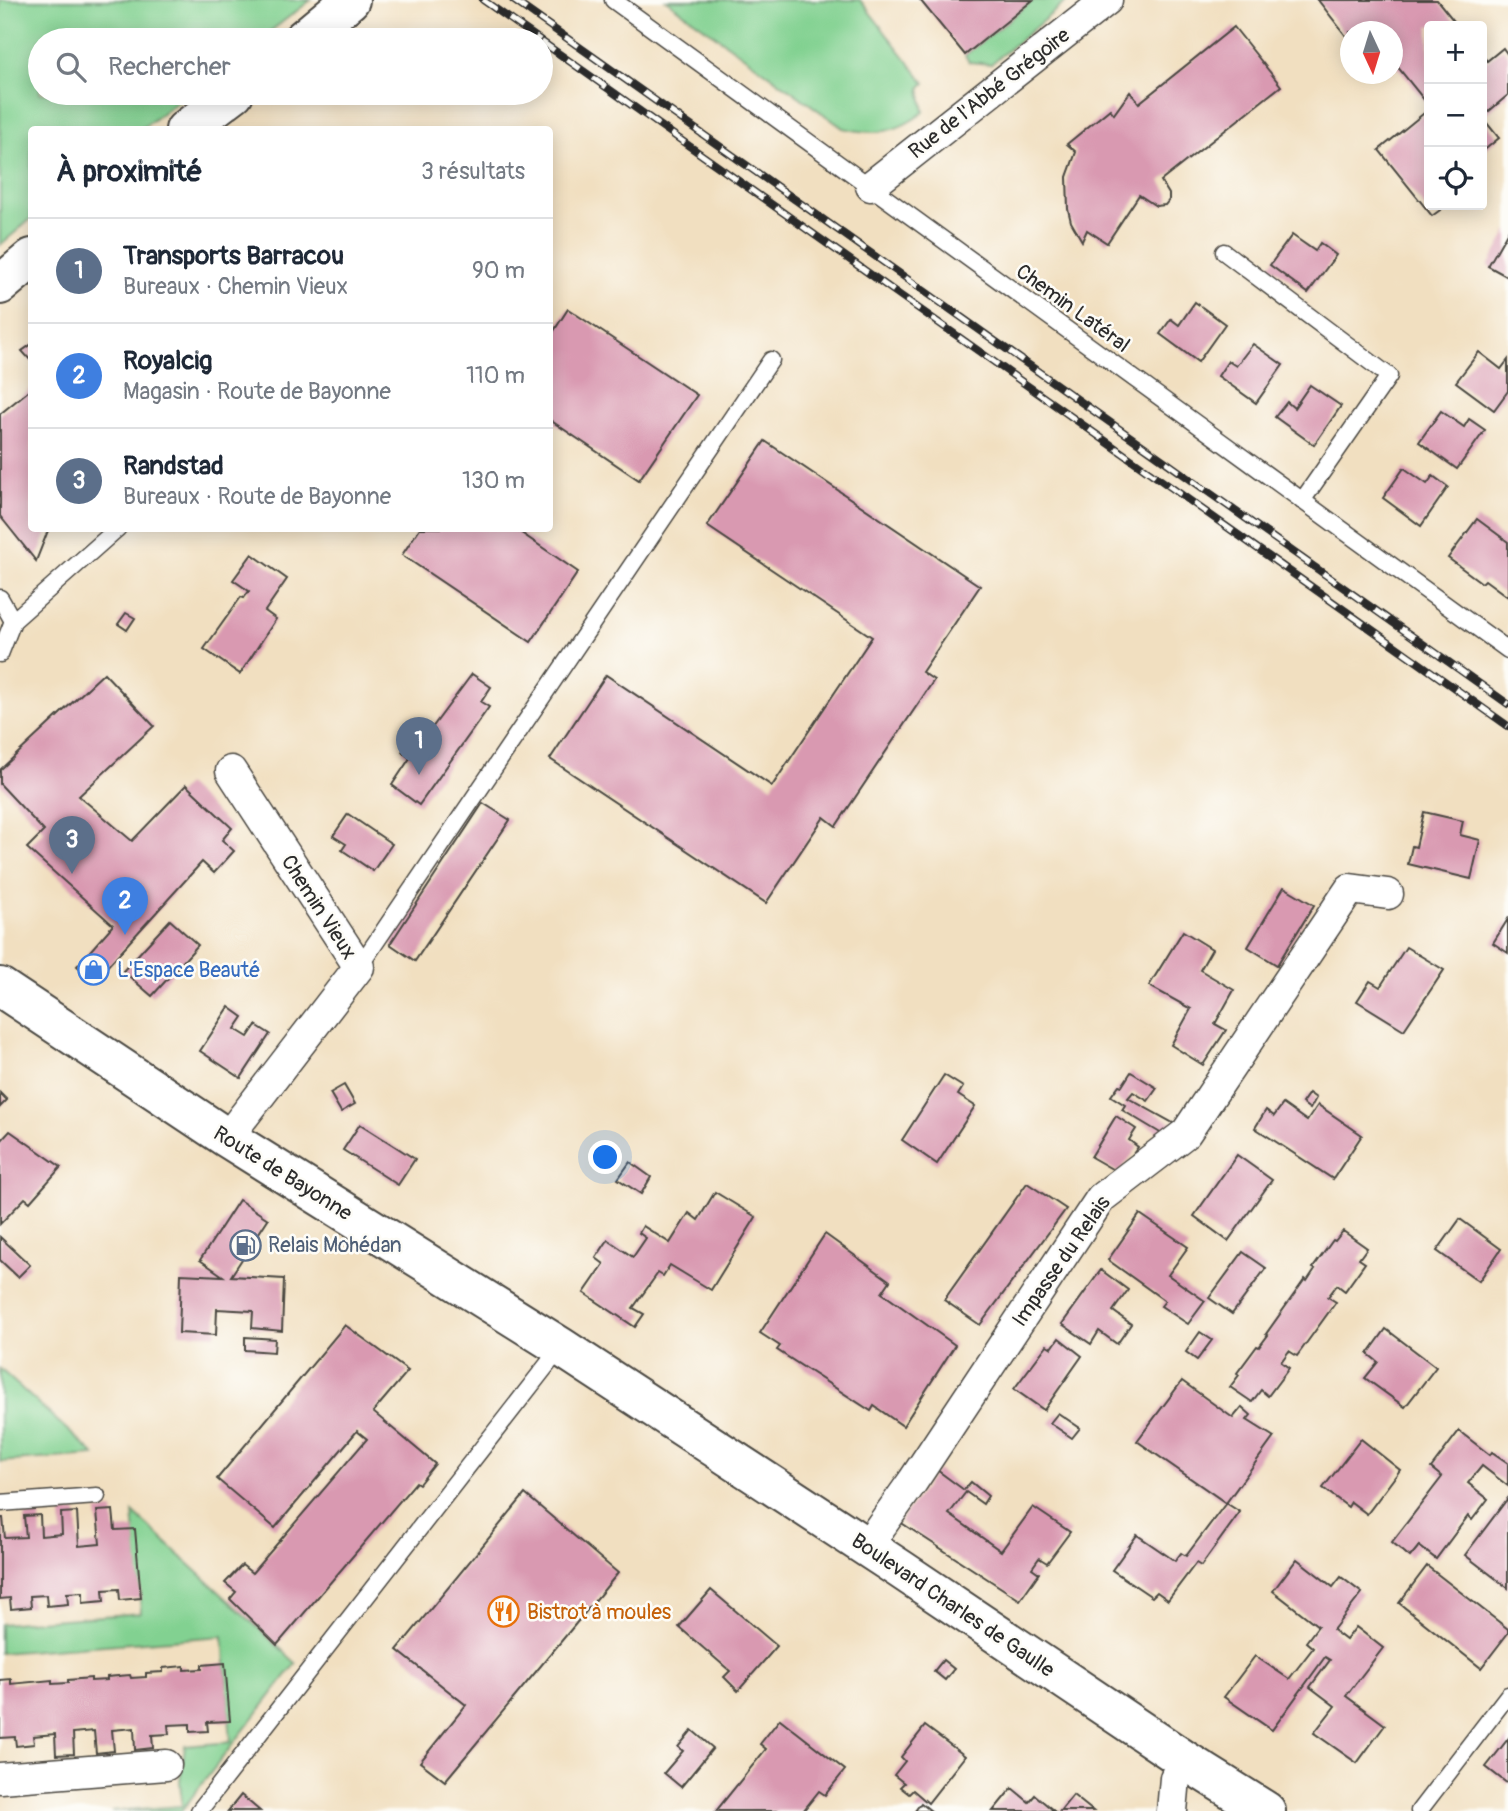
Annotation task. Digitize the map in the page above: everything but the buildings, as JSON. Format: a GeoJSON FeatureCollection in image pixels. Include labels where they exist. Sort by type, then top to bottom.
{"type":"FeatureCollection","features":[{"type":"Feature","properties":{"kind":"main road"},"geometry":{"type":"LineString","coordinates":[[316,28],[350,0]]}},
{"type":"Feature","properties":{"kind":"main road"},"geometry":{"type":"LineString","coordinates":[[190,126],[218,105]]}},
{"type":"Feature","properties":{"kind":"main road"},"geometry":{"type":"LineString","coordinates":[[0,285],[28,261]]}},
{"type":"Feature","properties":{"kind":"main road","name":"Route de Bayonne"},"geometry":{"type":"LineString","coordinates":[[0,987],[228,1138],[640,1399]]}},
{"type":"Feature","properties":{"kind":"main road","name":"Boulevard Charles de Gaulle"},"geometry":{"type":"LineString","coordinates":[[640,1399],[1183,1759],[1266,1811]]}},
{"type":"Feature","properties":{"kind":"street","name":"Rue de l'Abbé Grégoire"},"geometry":{"type":"LineString","coordinates":[[871,186],[1107,0]]}},
{"type":"Feature","properties":{"kind":"street","name":"Chemin Vieux"},"geometry":{"type":"LineString","coordinates":[[228,1138],[359,967],[231,771]]}},
{"type":"Feature","properties":{"kind":"street","name":"Impasse du Relais"},"geometry":{"type":"LineString","coordinates":[[866,1547],[1101,1198],[1186,1133],[1350,889],[1388,894]]}},
{"type":"Feature","properties":{"kind":"street"},"geometry":{"type":"LineString","coordinates":[[1172,1811],[1175,1779],[1183,1759]]}},
{"type":"Feature","properties":{"kind":"street"},"geometry":{"type":"LineString","coordinates":[[0,1779],[166,1765]]}},
{"type":"Feature","properties":{"kind":"lane","name":"Chemin Latéral"},"geometry":{"type":"LineString","coordinates":[[613,0],[1508,650]]}},
{"type":"Feature","properties":{"kind":"lane"},"geometry":{"type":"LineString","coordinates":[[1224,252],[1389,376],[1303,501]]}},
{"type":"Feature","properties":{"kind":"lane"},"geometry":{"type":"LineString","coordinates":[[359,967],[771,359]]}},
{"type":"Feature","properties":{"kind":"lane"},"geometry":{"type":"LineString","coordinates":[[0,654],[13,621],[113,532]]}},
{"type":"Feature","properties":{"kind":"lane"},"geometry":{"type":"LineString","coordinates":[[0,598],[13,621]]}},
{"type":"Feature","properties":{"kind":"lane"},"geometry":{"type":"LineString","coordinates":[[199,1811],[561,1347]]}},
{"type":"Feature","properties":{"kind":"lane"},"geometry":{"type":"LineString","coordinates":[[0,1503],[97,1496]]}},
{"type":"Feature","properties":{"kind":"lane"},"geometry":{"type":"LineString","coordinates":[[1419,1811],[1508,1695]]}},
{"type":"Feature","properties":{"kind":"green space"},"geometry":{"type":"Polygon","coordinates":[[[0,0],[311,0],[275,28],[28,28],[28,105],[173,105],[145,126],[28,126],[28,222],[0,245],[0,0]]]}},
{"type":"Feature","properties":{"kind":"green space"},"geometry":{"type":"Polygon","coordinates":[[[666,0],[860,0],[925,83],[920,88],[924,112],[886,131],[866,132],[843,128],[666,0]]]}},
{"type":"Feature","properties":{"kind":"green space"},"geometry":{"type":"Polygon","coordinates":[[[1033,0],[1068,0],[991,64],[969,62],[965,55],[1033,0]]]}},
{"type":"Feature","properties":{"kind":"green space"},"geometry":{"type":"Polygon","coordinates":[[[0,1369],[95,1455],[0,1462],[0,1369]]]}},
{"type":"Feature","properties":{"kind":"green space"},"geometry":{"type":"Polygon","coordinates":[[[133,1512],[296,1663],[181,1811],[111,1811],[182,1806],[180,1781],[185,1746],[231,1742],[223,1636],[0,1653],[0,1624],[141,1613],[133,1512]]]}},
{"type":"Feature","properties":{"kind":"railway"},"geometry":{"type":"LineString","coordinates":[[483,0],[523,28]]}},
{"type":"Feature","properties":{"kind":"railway"},"geometry":{"type":"LineString","coordinates":[[513,0],[553,28]]}},
{"type":"Feature","properties":{"kind":"railway"},"geometry":{"type":"LineString","coordinates":[[553,28],[1508,704]]}},
{"type":"Feature","properties":{"kind":"railway"},"geometry":{"type":"LineString","coordinates":[[553,50],[1508,726]]}},
{"type":"Feature","properties":{"kind":"place","name":"Transports Barracou"},"geometry":{"type":"Point","coordinates":[419,775]}},
{"type":"Feature","properties":{"kind":"place","name":"Randstad"},"geometry":{"type":"Point","coordinates":[72,874]}},
{"type":"Feature","properties":{"kind":"place","name":"Royalcig"},"geometry":{"type":"Point","coordinates":[125,935]}},
{"type":"Feature","properties":{"kind":"place","name":"L'Espace Beauté"},"geometry":{"type":"Point","coordinates":[94,970]}},
{"type":"Feature","properties":{"kind":"place","name":"Relais Mohédan"},"geometry":{"type":"Point","coordinates":[245,1245]}},
{"type":"Feature","properties":{"kind":"place","name":"Bistrot à moules"},"geometry":{"type":"Point","coordinates":[504,1612]}}]}
